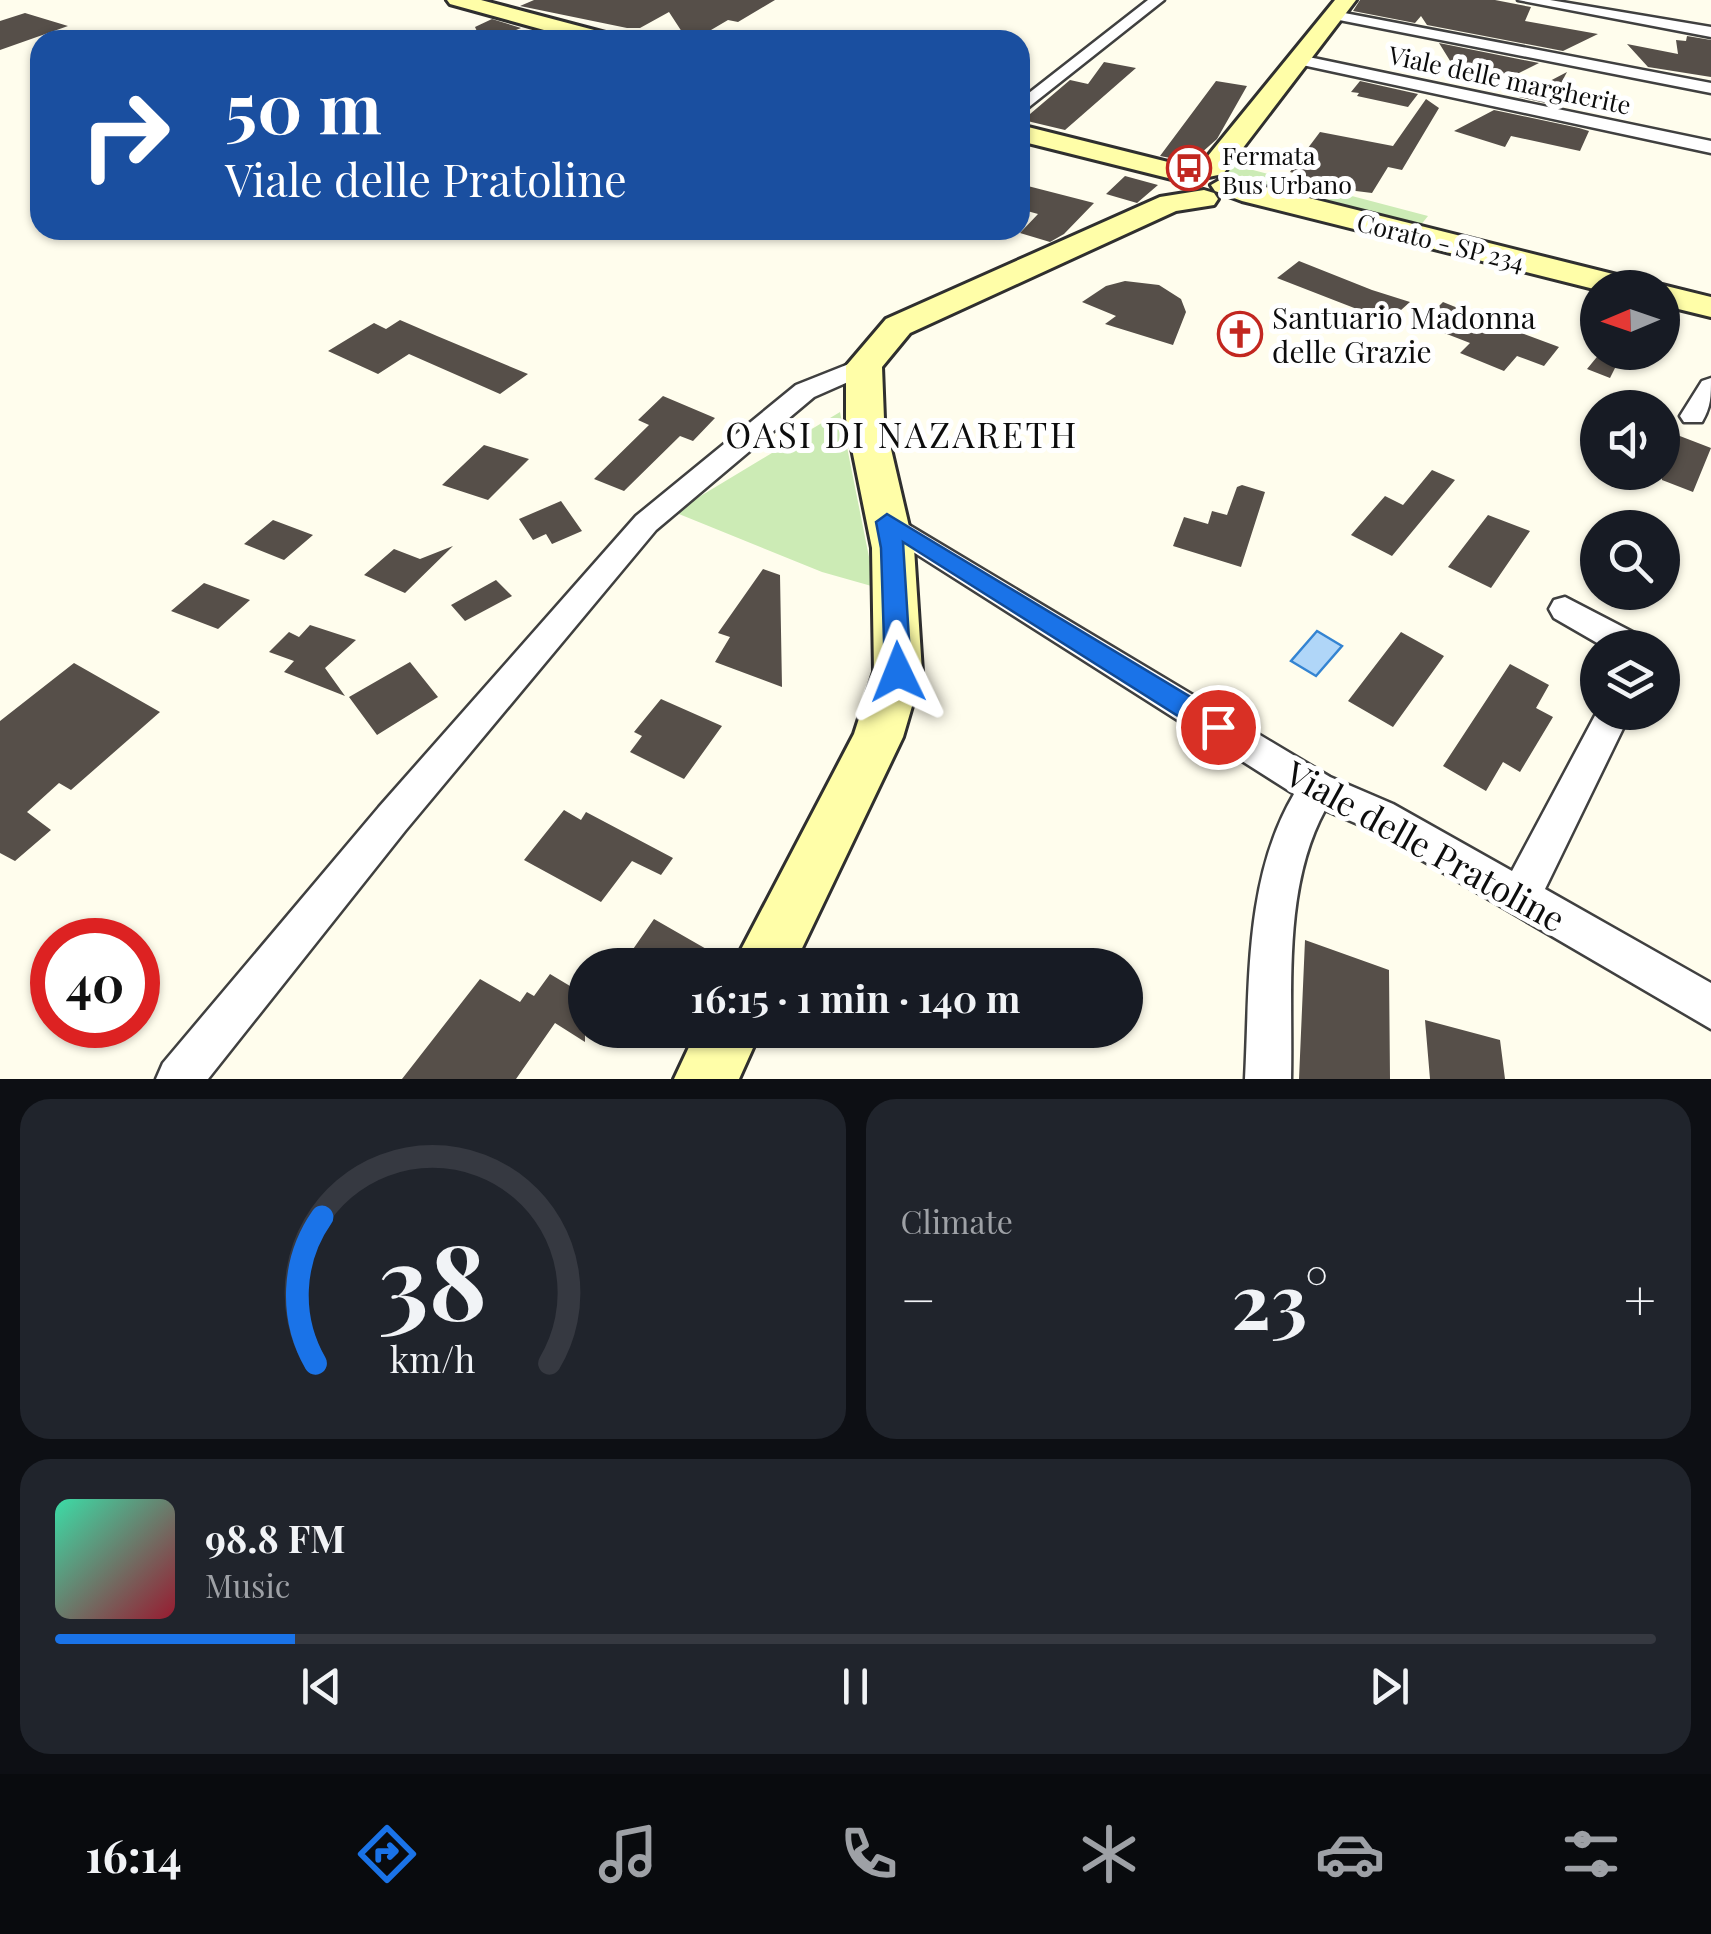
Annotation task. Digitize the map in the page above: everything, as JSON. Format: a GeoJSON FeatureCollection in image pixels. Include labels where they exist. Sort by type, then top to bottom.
{"type":"FeatureCollection","features":[{"type":"Feature","properties":{"kind":"street"},"geometry":{"type":"LineString","coordinates":[[457,0],[568,30]]}},
{"type":"Feature","properties":{"kind":"street"},"geometry":{"type":"LineString","coordinates":[[1030,101],[1157,0]]}},
{"type":"Feature","properties":{"kind":"street"},"geometry":{"type":"LineString","coordinates":[[1525,0],[1711,32]]}},
{"type":"Feature","properties":{"kind":"street"},"geometry":{"type":"LineString","coordinates":[[179,1079],[392,819],[646,522],[805,390],[864,366],[898,326],[1202,186],[1340,8],[1711,88]]}},
{"type":"Feature","properties":{"kind":"street"},"geometry":{"type":"LineString","coordinates":[[1304,54],[1711,134]]}},
{"type":"Feature","properties":{"kind":"street","name":"Viale delle margherite"},"geometry":{"type":"LineString","coordinates":[[1304,54],[1711,147]]}},
{"type":"Feature","properties":{"kind":"street","name":"Corato - SP 234"},"geometry":{"type":"LineString","coordinates":[[1030,136],[1202,186],[1580,276]]}},
{"type":"Feature","properties":{"kind":"street"},"geometry":{"type":"LineString","coordinates":[[1680,300],[1711,307]]}},
{"type":"Feature","properties":{"kind":"street"},"geometry":{"type":"LineString","coordinates":[[772,948],[878,737],[898,672],[893,548],[865,420],[864,366]]}},
{"type":"Feature","properties":{"kind":"street"},"geometry":{"type":"LineString","coordinates":[[1693,416],[1711,386]]}},
{"type":"Feature","properties":{"kind":"street","name":"Viale delle Pratoline"},"geometry":{"type":"LineString","coordinates":[[887,522],[1317,788],[1380,816],[1711,1007]]}},
{"type":"Feature","properties":{"kind":"street"},"geometry":{"type":"LineString","coordinates":[[1565,609],[1602,630]]}},
{"type":"Feature","properties":{"kind":"street"},"geometry":{"type":"LineString","coordinates":[[1521,895],[1605,730]]}},
{"type":"Feature","properties":{"kind":"street"},"geometry":{"type":"LineString","coordinates":[[1268,1079],[1280,875],[1304,806],[1317,788]]}},
{"type":"Feature","properties":{"kind":"street"},"geometry":{"type":"LineString","coordinates":[[706,1079],[721,1048]]}},
{"type":"Feature","properties":{"kind":"green space"},"geometry":{"type":"Polygon","coordinates":[[[1234,165],[1428,216],[1420,226],[1224,176],[1234,165]]]}},
{"type":"Feature","properties":{"kind":"green space"},"geometry":{"type":"Polygon","coordinates":[[[840,412],[875,587],[822,572],[674,512],[840,412]]]}},
{"type":"Feature","properties":{"kind":"water"},"geometry":{"type":"Polygon","coordinates":[[[1317,631],[1342,646],[1316,676],[1291,661],[1317,631]]]}},
{"type":"Feature","properties":{"kind":"building"},"geometry":{"type":"Polygon","coordinates":[[[534,0],[775,0],[738,22],[728,20],[711,30],[681,30],[669,12],[640,28],[627,28],[520,6],[534,0]]]}},
{"type":"Feature","properties":{"kind":"building"},"geometry":{"type":"Polygon","coordinates":[[[1360,0],[1495,0],[1531,7],[1525,21],[1598,34],[1563,51],[1427,25],[1421,16],[1415,23],[1353,11],[1360,0]]]}},
{"type":"Feature","properties":{"kind":"building"},"geometry":{"type":"Polygon","coordinates":[[[25,13],[68,26],[30,30],[30,39],[0,50],[0,21],[25,13]]]}},
{"type":"Feature","properties":{"kind":"building"},"geometry":{"type":"Polygon","coordinates":[[[492,19],[521,28],[476,30],[475,27],[492,19]]]}},
{"type":"Feature","properties":{"kind":"building"},"geometry":{"type":"Polygon","coordinates":[[[1687,36],[1711,40],[1711,77],[1648,67],[1627,44],[1678,54],[1676,40],[1686,41],[1687,36]]]}},
{"type":"Feature","properties":{"kind":"building"},"geometry":{"type":"Polygon","coordinates":[[[1439,43],[1539,63],[1501,82],[1457,72],[1439,43]]]}},
{"type":"Feature","properties":{"kind":"building"},"geometry":{"type":"Polygon","coordinates":[[[1104,62],[1136,68],[1065,130],[1030,122],[1030,114],[1070,80],[1088,84],[1104,62]]]}},
{"type":"Feature","properties":{"kind":"building"},"geometry":{"type":"Polygon","coordinates":[[[1567,72],[1550,104],[1519,97],[1567,72]]]}},
{"type":"Feature","properties":{"kind":"building"},"geometry":{"type":"Polygon","coordinates":[[[1216,81],[1247,86],[1217,139],[1191,162],[1160,156],[1216,81]]]}},
{"type":"Feature","properties":{"kind":"building"},"geometry":{"type":"Polygon","coordinates":[[[1360,81],[1418,94],[1408,107],[1357,96],[1359,93],[1351,92],[1360,81]]]}},
{"type":"Feature","properties":{"kind":"building"},"geometry":{"type":"Polygon","coordinates":[[[1426,99],[1439,108],[1402,170],[1388,167],[1372,193],[1348,190],[1290,172],[1320,132],[1393,146],[1426,99]]]}},
{"type":"Feature","properties":{"kind":"building"},"geometry":{"type":"Polygon","coordinates":[[[1494,110],[1589,131],[1580,151],[1511,136],[1505,147],[1454,131],[1494,110]]]}},
{"type":"Feature","properties":{"kind":"building"},"geometry":{"type":"Polygon","coordinates":[[[1125,176],[1158,185],[1137,203],[1106,194],[1125,176]]]}},
{"type":"Feature","properties":{"kind":"building"},"geometry":{"type":"Polygon","coordinates":[[[1030,187],[1094,203],[1064,234],[1050,242],[1030,236],[1030,222],[1038,214],[1030,212],[1030,187]]]}},
{"type":"Feature","properties":{"kind":"building"},"geometry":{"type":"Polygon","coordinates":[[[1299,261],[1410,302],[1391,319],[1380,318],[1277,278],[1299,261]]]}},
{"type":"Feature","properties":{"kind":"building"},"geometry":{"type":"Polygon","coordinates":[[[1125,281],[1159,285],[1181,299],[1186,312],[1173,345],[1105,324],[1116,316],[1082,302],[1106,286],[1125,281]]]}},
{"type":"Feature","properties":{"kind":"building"},"geometry":{"type":"Polygon","coordinates":[[[1443,302],[1559,347],[1544,366],[1517,356],[1504,371],[1460,353],[1470,343],[1421,324],[1443,302]]]}},
{"type":"Feature","properties":{"kind":"building"},"geometry":{"type":"Polygon","coordinates":[[[400,320],[528,374],[500,394],[409,354],[378,374],[328,351],[374,323],[386,329],[400,320]]]}},
{"type":"Feature","properties":{"kind":"building"},"geometry":{"type":"Polygon","coordinates":[[[1590,370],[1614,370],[1610,378],[1590,370]]]}},
{"type":"Feature","properties":{"kind":"building"},"geometry":{"type":"Polygon","coordinates":[[[663,396],[715,418],[693,441],[680,436],[624,491],[594,479],[649,425],[638,420],[663,396]]]}},
{"type":"Feature","properties":{"kind":"building"},"geometry":{"type":"Polygon","coordinates":[[[1680,436],[1711,448],[1693,492],[1680,487],[1680,436]]]}},
{"type":"Feature","properties":{"kind":"building"},"geometry":{"type":"Polygon","coordinates":[[[484,445],[529,459],[488,500],[442,485],[484,445]]]}},
{"type":"Feature","properties":{"kind":"building"},"geometry":{"type":"Polygon","coordinates":[[[1432,470],[1455,480],[1392,556],[1351,535],[1385,496],[1403,505],[1432,470]]]}},
{"type":"Feature","properties":{"kind":"building"},"geometry":{"type":"Polygon","coordinates":[[[1237,487],[1265,492],[1241,567],[1173,546],[1184,517],[1208,524],[1212,511],[1227,515],[1237,487]]]}},
{"type":"Feature","properties":{"kind":"building"},"geometry":{"type":"Polygon","coordinates":[[[561,501],[582,531],[552,544],[546,534],[533,540],[519,519],[561,501]]]}},
{"type":"Feature","properties":{"kind":"building"},"geometry":{"type":"Polygon","coordinates":[[[1488,515],[1530,531],[1491,588],[1448,567],[1488,515]]]}},
{"type":"Feature","properties":{"kind":"building"},"geometry":{"type":"Polygon","coordinates":[[[273,520],[313,535],[284,560],[244,544],[273,520]]]}},
{"type":"Feature","properties":{"kind":"building"},"geometry":{"type":"Polygon","coordinates":[[[453,546],[405,593],[364,575],[394,549],[420,559],[453,546]]]}},
{"type":"Feature","properties":{"kind":"building"},"geometry":{"type":"Polygon","coordinates":[[[763,569],[780,575],[782,687],[715,662],[730,637],[718,633],[763,569]]]}},
{"type":"Feature","properties":{"kind":"building"},"geometry":{"type":"Polygon","coordinates":[[[496,580],[512,596],[465,621],[451,605],[496,580]]]}},
{"type":"Feature","properties":{"kind":"building"},"geometry":{"type":"Polygon","coordinates":[[[204,583],[250,600],[218,629],[171,611],[204,583]]]}},
{"type":"Feature","properties":{"kind":"building"},"geometry":{"type":"Polygon","coordinates":[[[310,625],[356,640],[325,668],[345,696],[284,672],[294,661],[269,652],[289,632],[299,637],[310,625]]]}},
{"type":"Feature","properties":{"kind":"building"},"geometry":{"type":"Polygon","coordinates":[[[1401,632],[1444,656],[1393,727],[1348,701],[1401,632]]]}},
{"type":"Feature","properties":{"kind":"building"},"geometry":{"type":"Polygon","coordinates":[[[410,662],[438,697],[377,735],[349,697],[410,662]]]}},
{"type":"Feature","properties":{"kind":"building"},"geometry":{"type":"Polygon","coordinates":[[[74,663],[160,712],[71,790],[59,783],[27,812],[51,830],[15,861],[0,853],[0,721],[74,663]]]}},
{"type":"Feature","properties":{"kind":"building"},"geometry":{"type":"Polygon","coordinates":[[[1510,664],[1549,685],[1536,708],[1553,717],[1520,772],[1503,762],[1486,791],[1443,766],[1510,664]]]}},
{"type":"Feature","properties":{"kind":"building"},"geometry":{"type":"Polygon","coordinates":[[[661,699],[722,726],[684,779],[630,752],[642,736],[634,732],[661,699]]]}},
{"type":"Feature","properties":{"kind":"building"},"geometry":{"type":"Polygon","coordinates":[[[564,810],[581,820],[586,812],[673,858],[661,875],[632,861],[601,902],[524,860],[564,810]]]}},
{"type":"Feature","properties":{"kind":"building"},"geometry":{"type":"Polygon","coordinates":[[[654,919],[705,948],[634,948],[654,919]]]}},
{"type":"Feature","properties":{"kind":"building"},"geometry":{"type":"Polygon","coordinates":[[[1305,940],[1389,970],[1390,1079],[1299,1079],[1305,940]]]}},
{"type":"Feature","properties":{"kind":"building"},"geometry":{"type":"Polygon","coordinates":[[[550,974],[568,985],[568,1031],[555,1023],[516,1079],[402,1079],[480,979],[520,1002],[527,992],[534,996],[550,974]]]}},
{"type":"Feature","properties":{"kind":"building"},"geometry":{"type":"Polygon","coordinates":[[[1425,1020],[1500,1040],[1505,1079],[1430,1079],[1425,1020]]]}},
{"type":"Feature","properties":{"kind":"place","name":"Fermata Bus Urbano"},"geometry":{"type":"Point","coordinates":[1189,168]}},
{"type":"Feature","properties":{"kind":"place","name":"Santuario Madonna delle Grazie"},"geometry":{"type":"Point","coordinates":[1240,334]}},
{"type":"Feature","properties":{"kind":"district","name":"OASI DI NAZARETH"},"geometry":{"type":"Point","coordinates":[902,433]}},
{"type":"Feature","properties":{"kind":"route"},"geometry":{"type":"LineString","coordinates":[[898,672],[893,548],[887,522],[1218,727]]}}]}
